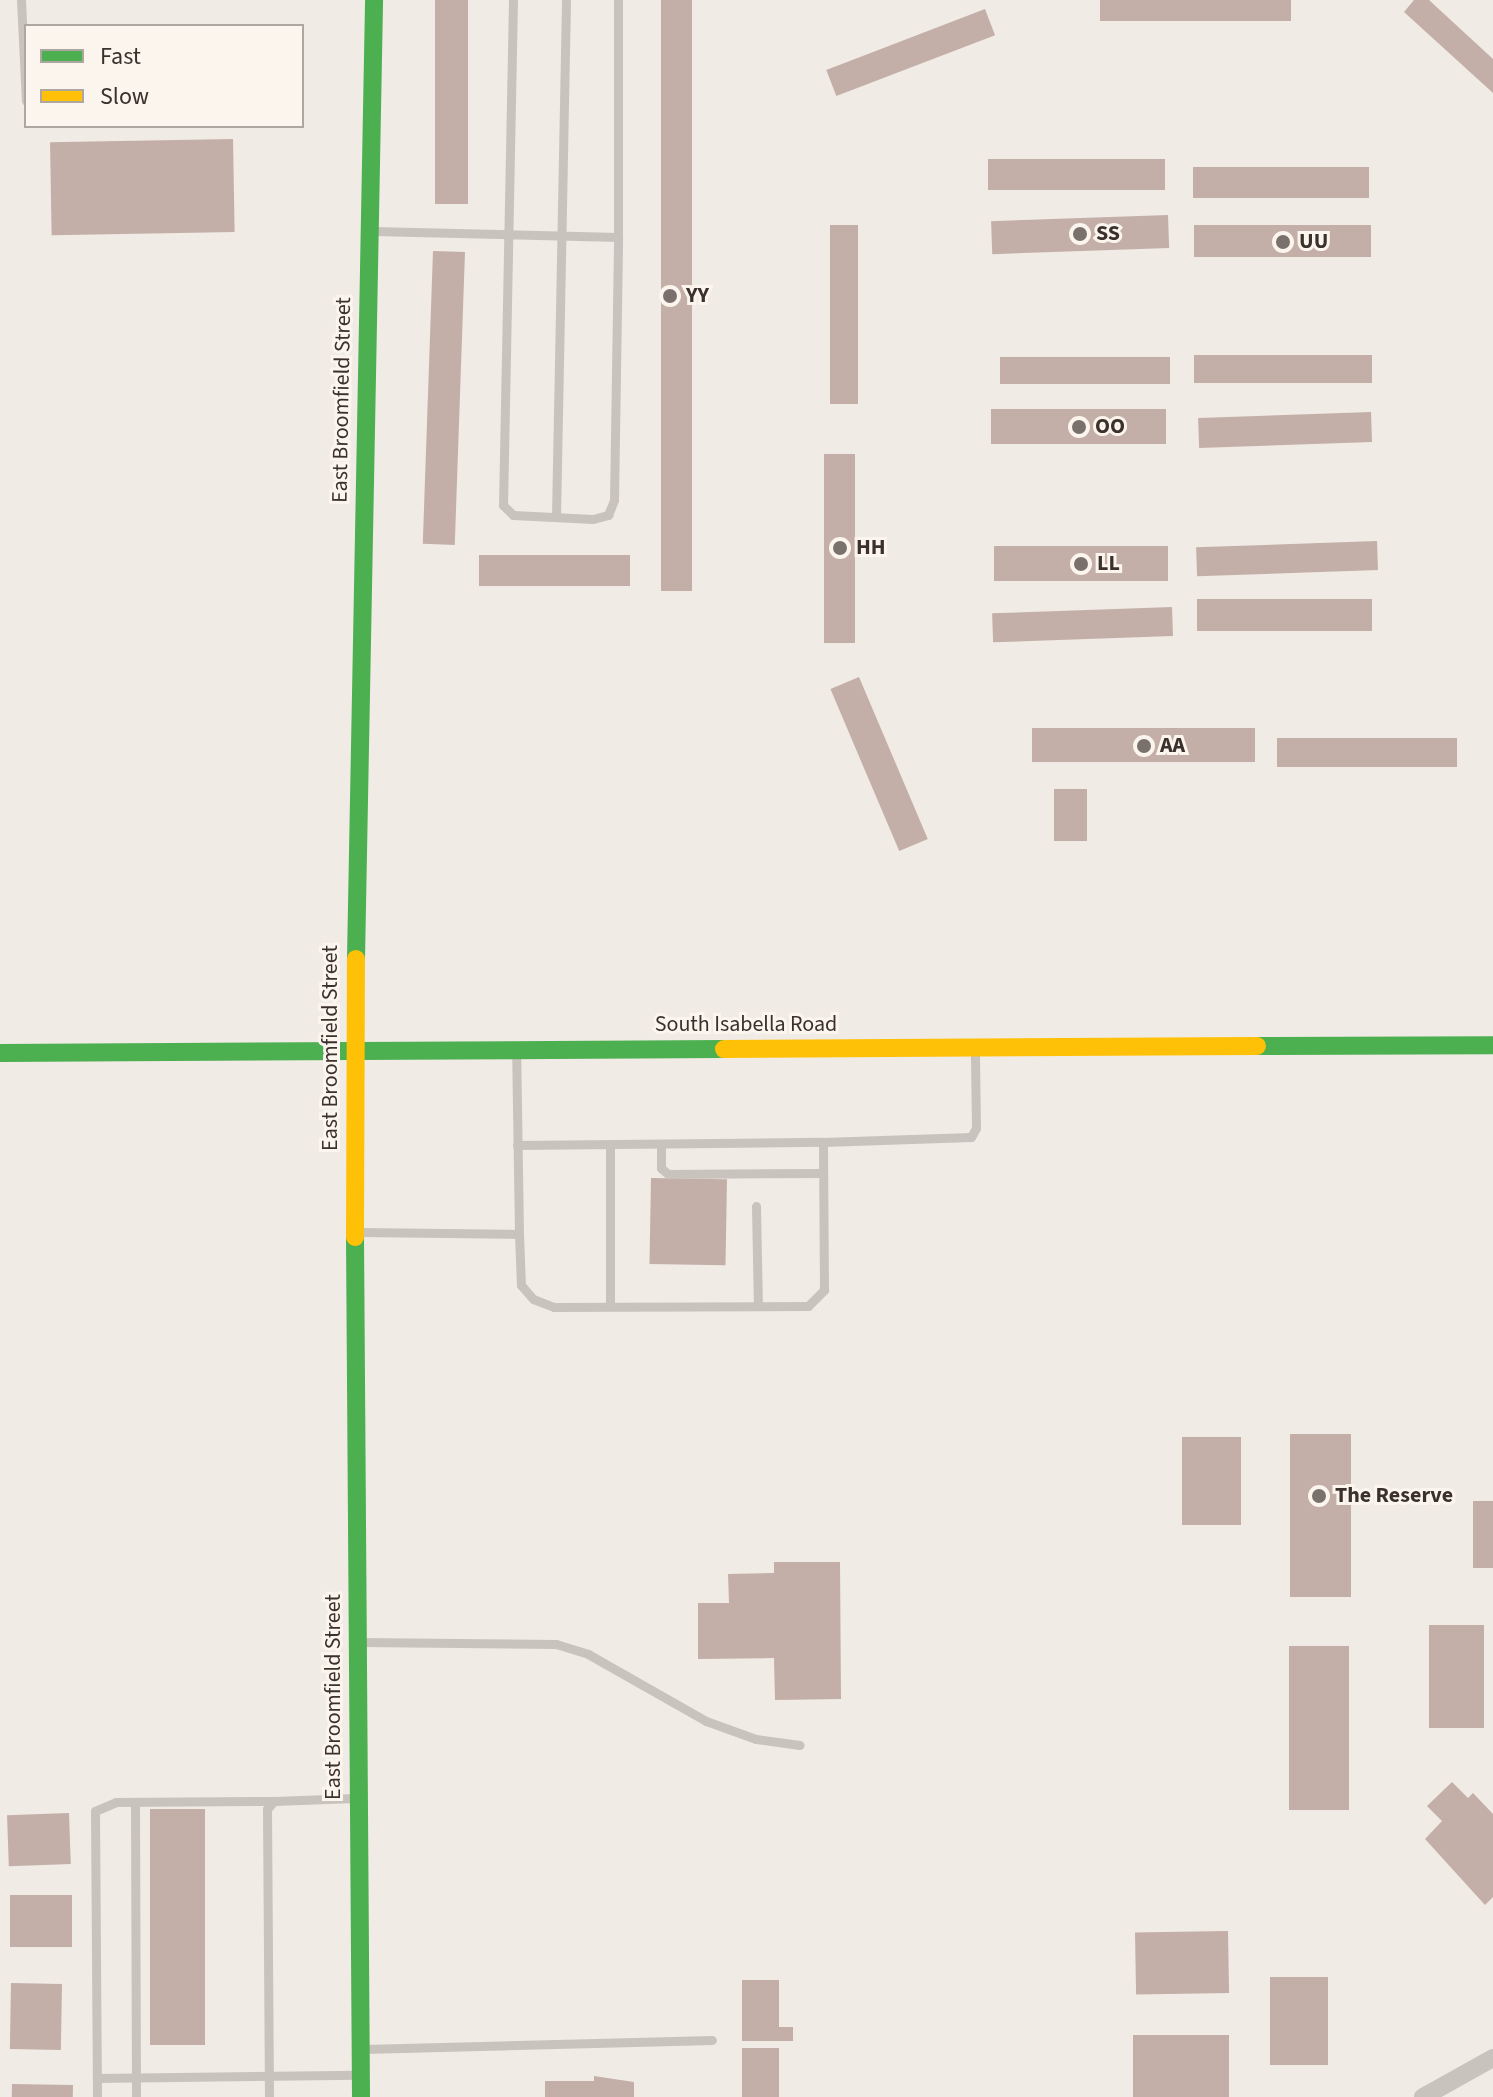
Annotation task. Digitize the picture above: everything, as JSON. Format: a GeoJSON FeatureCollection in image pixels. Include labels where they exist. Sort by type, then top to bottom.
{"type":"FeatureCollection","features":[{"type":"Feature","properties":{"kind":"main road","name":"East Broomfield Street"},"geometry":{"type":"LineString","coordinates":[[361,2097],[354,1051],[374,0]]}},
{"type":"Feature","properties":{"kind":"main road","name":"South Isabella Road"},"geometry":{"type":"LineString","coordinates":[[0,1053],[1493,1045]]}},
{"type":"Feature","properties":{"kind":"street"},"geometry":{"type":"LineString","coordinates":[[1423,2097],[1493,2058]]}},
{"type":"Feature","properties":{"kind":"lane"},"geometry":{"type":"LineString","coordinates":[[21,0],[24,61]]}},
{"type":"Feature","properties":{"kind":"lane"},"geometry":{"type":"LineString","coordinates":[[513,0],[503,505],[513,515],[556,517],[608,515],[614,500],[618,0]]}},
{"type":"Feature","properties":{"kind":"lane"},"geometry":{"type":"LineString","coordinates":[[556,517],[566,0]]}},
{"type":"Feature","properties":{"kind":"lane"},"geometry":{"type":"LineString","coordinates":[[370,231],[618,237]]}},
{"type":"Feature","properties":{"kind":"lane"},"geometry":{"type":"LineString","coordinates":[[517,1145],[971,1137],[976,1128],[975,1047]]}},
{"type":"Feature","properties":{"kind":"lane"},"geometry":{"type":"LineString","coordinates":[[516,1050],[521,1285],[533,1299],[554,1307],[808,1306],[824,1290],[823,1142]]}},
{"type":"Feature","properties":{"kind":"lane"},"geometry":{"type":"LineString","coordinates":[[610,1144],[610,1306]]}},
{"type":"Feature","properties":{"kind":"lane"},"geometry":{"type":"LineString","coordinates":[[661,1144],[661,1168],[668,1174],[823,1173]]}},
{"type":"Feature","properties":{"kind":"lane"},"geometry":{"type":"LineString","coordinates":[[756,1206],[758,1306]]}},
{"type":"Feature","properties":{"kind":"lane"},"geometry":{"type":"LineString","coordinates":[[355,1232],[519,1234]]}},
{"type":"Feature","properties":{"kind":"lane"},"geometry":{"type":"LineString","coordinates":[[358,1642],[556,1644],[588,1654],[706,1721],[756,1739],[800,1745]]}},
{"type":"Feature","properties":{"kind":"lane"},"geometry":{"type":"LineString","coordinates":[[97,2097],[95,1811],[116,1802],[135,1805],[359,1798]]}},
{"type":"Feature","properties":{"kind":"lane"},"geometry":{"type":"LineString","coordinates":[[269,2097],[267,1809],[274,1801]]}},
{"type":"Feature","properties":{"kind":"lane"},"geometry":{"type":"LineString","coordinates":[[135,1805],[136,2097]]}},
{"type":"Feature","properties":{"kind":"lane"},"geometry":{"type":"LineString","coordinates":[[361,2049],[712,2040]]}},
{"type":"Feature","properties":{"kind":"lane"},"geometry":{"type":"LineString","coordinates":[[97,2078],[361,2075]]}},
{"type":"Feature","properties":{"kind":"building"},"geometry":{"type":"Polygon","coordinates":[[[435,0],[468,0],[468,204],[435,204],[435,0]]]}},
{"type":"Feature","properties":{"kind":"building","name":"YY"},"geometry":{"type":"Polygon","coordinates":[[[661,0],[692,0],[692,591],[661,591],[661,0]]]}},
{"type":"Feature","properties":{"kind":"building"},"geometry":{"type":"Polygon","coordinates":[[[1100,0],[1291,0],[1291,21],[1100,21],[1100,0]]]}},
{"type":"Feature","properties":{"kind":"building"},"geometry":{"type":"Polygon","coordinates":[[[1414,0],[1429,0],[1493,59],[1493,93],[1404,12],[1414,0]]]}},
{"type":"Feature","properties":{"kind":"building"},"geometry":{"type":"Polygon","coordinates":[[[985,9],[995,35],[836,96],[826,70],[985,9]]]}},
{"type":"Feature","properties":{"kind":"building"},"geometry":{"type":"Polygon","coordinates":[[[233,139],[235,232],[52,235],[50,142],[233,139]]]}},
{"type":"Feature","properties":{"kind":"building"},"geometry":{"type":"Polygon","coordinates":[[[988,159],[1165,159],[1165,190],[988,190],[988,159]]]}},
{"type":"Feature","properties":{"kind":"building"},"geometry":{"type":"Polygon","coordinates":[[[1193,167],[1369,167],[1369,198],[1193,198],[1193,167]]]}},
{"type":"Feature","properties":{"kind":"building","name":"SS"},"geometry":{"type":"Polygon","coordinates":[[[1168,215],[1169,248],[992,254],[991,221],[1168,215]]]}},
{"type":"Feature","properties":{"kind":"building"},"geometry":{"type":"Polygon","coordinates":[[[830,225],[858,225],[858,404],[830,404],[830,225]]]}},
{"type":"Feature","properties":{"kind":"building","name":"UU"},"geometry":{"type":"Polygon","coordinates":[[[1194,225],[1371,225],[1371,257],[1194,257],[1194,225]]]}},
{"type":"Feature","properties":{"kind":"building"},"geometry":{"type":"Polygon","coordinates":[[[433,251],[465,252],[455,545],[423,544],[433,251]]]}},
{"type":"Feature","properties":{"kind":"building"},"geometry":{"type":"Polygon","coordinates":[[[1194,355],[1372,355],[1372,383],[1194,383],[1194,355]]]}},
{"type":"Feature","properties":{"kind":"building"},"geometry":{"type":"Polygon","coordinates":[[[1000,357],[1170,357],[1170,384],[1000,384],[1000,357]]]}},
{"type":"Feature","properties":{"kind":"building","name":"OO"},"geometry":{"type":"Polygon","coordinates":[[[991,409],[1166,409],[1166,444],[991,444],[991,409]]]}},
{"type":"Feature","properties":{"kind":"building"},"geometry":{"type":"Polygon","coordinates":[[[1371,412],[1372,442],[1199,448],[1198,418],[1371,412]]]}},
{"type":"Feature","properties":{"kind":"building","name":"HH"},"geometry":{"type":"Polygon","coordinates":[[[824,454],[855,454],[855,643],[824,643],[824,454]]]}},
{"type":"Feature","properties":{"kind":"building"},"geometry":{"type":"Polygon","coordinates":[[[1377,541],[1378,570],[1197,576],[1196,547],[1377,541]]]}},
{"type":"Feature","properties":{"kind":"building","name":"LL"},"geometry":{"type":"Polygon","coordinates":[[[994,546],[1168,546],[1168,581],[994,581],[994,546]]]}},
{"type":"Feature","properties":{"kind":"building"},"geometry":{"type":"Polygon","coordinates":[[[479,555],[630,555],[630,586],[479,586],[479,555]]]}},
{"type":"Feature","properties":{"kind":"building"},"geometry":{"type":"Polygon","coordinates":[[[1197,599],[1372,599],[1372,631],[1197,631],[1197,599]]]}},
{"type":"Feature","properties":{"kind":"building"},"geometry":{"type":"Polygon","coordinates":[[[1172,607],[1173,636],[993,642],[992,613],[1172,607]]]}},
{"type":"Feature","properties":{"kind":"building"},"geometry":{"type":"Polygon","coordinates":[[[859,677],[928,839],[899,851],[830,689],[859,677]]]}},
{"type":"Feature","properties":{"kind":"building","name":"AA"},"geometry":{"type":"Polygon","coordinates":[[[1032,728],[1255,728],[1255,762],[1032,762],[1032,728]]]}},
{"type":"Feature","properties":{"kind":"building"},"geometry":{"type":"Polygon","coordinates":[[[1277,738],[1457,738],[1457,767],[1277,767],[1277,738]]]}},
{"type":"Feature","properties":{"kind":"building"},"geometry":{"type":"Polygon","coordinates":[[[1054,789],[1087,789],[1087,841],[1054,841],[1054,789]]]}},
{"type":"Feature","properties":{"kind":"building"},"geometry":{"type":"Polygon","coordinates":[[[651,1178],[727,1179],[725,1265],[649,1264],[651,1178]]]}},
{"type":"Feature","properties":{"kind":"building","name":"The Reserve"},"geometry":{"type":"Polygon","coordinates":[[[1290,1434],[1351,1434],[1351,1597],[1290,1597],[1290,1434]]]}},
{"type":"Feature","properties":{"kind":"building"},"geometry":{"type":"Polygon","coordinates":[[[1182,1437],[1241,1437],[1241,1525],[1182,1525],[1182,1437]]]}},
{"type":"Feature","properties":{"kind":"building","name":"The Reserve"},"geometry":{"type":"Polygon","coordinates":[[[1473,1501],[1493,1501],[1493,1568],[1473,1568],[1473,1501]]]}},
{"type":"Feature","properties":{"kind":"building"},"geometry":{"type":"Polygon","coordinates":[[[774,1562],[840,1562],[841,1699],[775,1700],[774,1658],[698,1659],[698,1603],[729,1603],[728,1574],[774,1573],[774,1562]]]}},
{"type":"Feature","properties":{"kind":"building"},"geometry":{"type":"Polygon","coordinates":[[[1429,1625],[1484,1625],[1484,1728],[1429,1728],[1429,1625]]]}},
{"type":"Feature","properties":{"kind":"building"},"geometry":{"type":"Polygon","coordinates":[[[1289,1646],[1349,1646],[1349,1810],[1289,1810],[1289,1646]]]}},
{"type":"Feature","properties":{"kind":"building"},"geometry":{"type":"Polygon","coordinates":[[[1452,1782],[1468,1798],[1473,1793],[1493,1814],[1493,1897],[1485,1905],[1425,1839],[1442,1821],[1427,1806],[1452,1782]]]}},
{"type":"Feature","properties":{"kind":"building"},"geometry":{"type":"Polygon","coordinates":[[[150,1809],[205,1809],[205,2045],[150,2045],[150,1809]]]}},
{"type":"Feature","properties":{"kind":"building"},"geometry":{"type":"Polygon","coordinates":[[[69,1813],[71,1864],[9,1866],[7,1815],[69,1813]]]}},
{"type":"Feature","properties":{"kind":"building"},"geometry":{"type":"Polygon","coordinates":[[[10,1895],[72,1895],[72,1947],[10,1947],[10,1895]]]}},
{"type":"Feature","properties":{"kind":"building"},"geometry":{"type":"Polygon","coordinates":[[[1228,1931],[1229,1993],[1136,1995],[1135,1933],[1228,1931]]]}},
{"type":"Feature","properties":{"kind":"building"},"geometry":{"type":"Polygon","coordinates":[[[1270,1977],[1328,1977],[1328,2065],[1270,2065],[1270,1977]]]}},
{"type":"Feature","properties":{"kind":"building"},"geometry":{"type":"Polygon","coordinates":[[[742,1980],[779,1980],[779,2027],[793,2027],[793,2041],[742,2041],[742,1980]]]}},
{"type":"Feature","properties":{"kind":"building"},"geometry":{"type":"Polygon","coordinates":[[[11,1983],[62,1984],[61,2050],[10,2049],[11,1983]]]}},
{"type":"Feature","properties":{"kind":"building"},"geometry":{"type":"Polygon","coordinates":[[[1133,2035],[1229,2035],[1229,2097],[1133,2097],[1133,2035]]]}},
{"type":"Feature","properties":{"kind":"building"},"geometry":{"type":"Polygon","coordinates":[[[742,2048],[779,2048],[779,2097],[742,2097],[742,2048]]]}},
{"type":"Feature","properties":{"kind":"building"},"geometry":{"type":"Polygon","coordinates":[[[594,2076],[634,2082],[634,2097],[545,2097],[545,2081],[594,2081],[594,2076]]]}},
{"type":"Feature","properties":{"kind":"building"},"geometry":{"type":"Polygon","coordinates":[[[12,2084],[73,2085],[73,2097],[12,2097],[12,2084]]]}},
{"type":"Feature","properties":{"kind":"traffic: fast"},"geometry":{"type":"LineString","coordinates":[[356,959],[374,0]]}},
{"type":"Feature","properties":{"kind":"traffic: fast"},"geometry":{"type":"LineString","coordinates":[[1257,1046],[1493,1045]]}},
{"type":"Feature","properties":{"kind":"traffic: fast"},"geometry":{"type":"LineString","coordinates":[[0,1053],[724,1049]]}},
{"type":"Feature","properties":{"kind":"traffic: fast"},"geometry":{"type":"LineString","coordinates":[[355,1237],[361,2097]]}},
{"type":"Feature","properties":{"kind":"traffic: slow"},"geometry":{"type":"LineString","coordinates":[[355,1237],[356,959]]}},
{"type":"Feature","properties":{"kind":"traffic: slow"},"geometry":{"type":"LineString","coordinates":[[724,1049],[1257,1046]]}},
{"type":"Feature","properties":{"kind":"place","name":"SS"},"geometry":{"type":"Point","coordinates":[1080,234]}},
{"type":"Feature","properties":{"kind":"place","name":"UU"},"geometry":{"type":"Point","coordinates":[1283,242]}},
{"type":"Feature","properties":{"kind":"place","name":"YY"},"geometry":{"type":"Point","coordinates":[670,296]}},
{"type":"Feature","properties":{"kind":"place","name":"OO"},"geometry":{"type":"Point","coordinates":[1079,427]}},
{"type":"Feature","properties":{"kind":"place","name":"HH"},"geometry":{"type":"Point","coordinates":[840,548]}},
{"type":"Feature","properties":{"kind":"place","name":"LL"},"geometry":{"type":"Point","coordinates":[1081,564]}},
{"type":"Feature","properties":{"kind":"place","name":"AA"},"geometry":{"type":"Point","coordinates":[1144,746]}},
{"type":"Feature","properties":{"kind":"place","name":"The Reserve"},"geometry":{"type":"Point","coordinates":[1319,1496]}}]}
